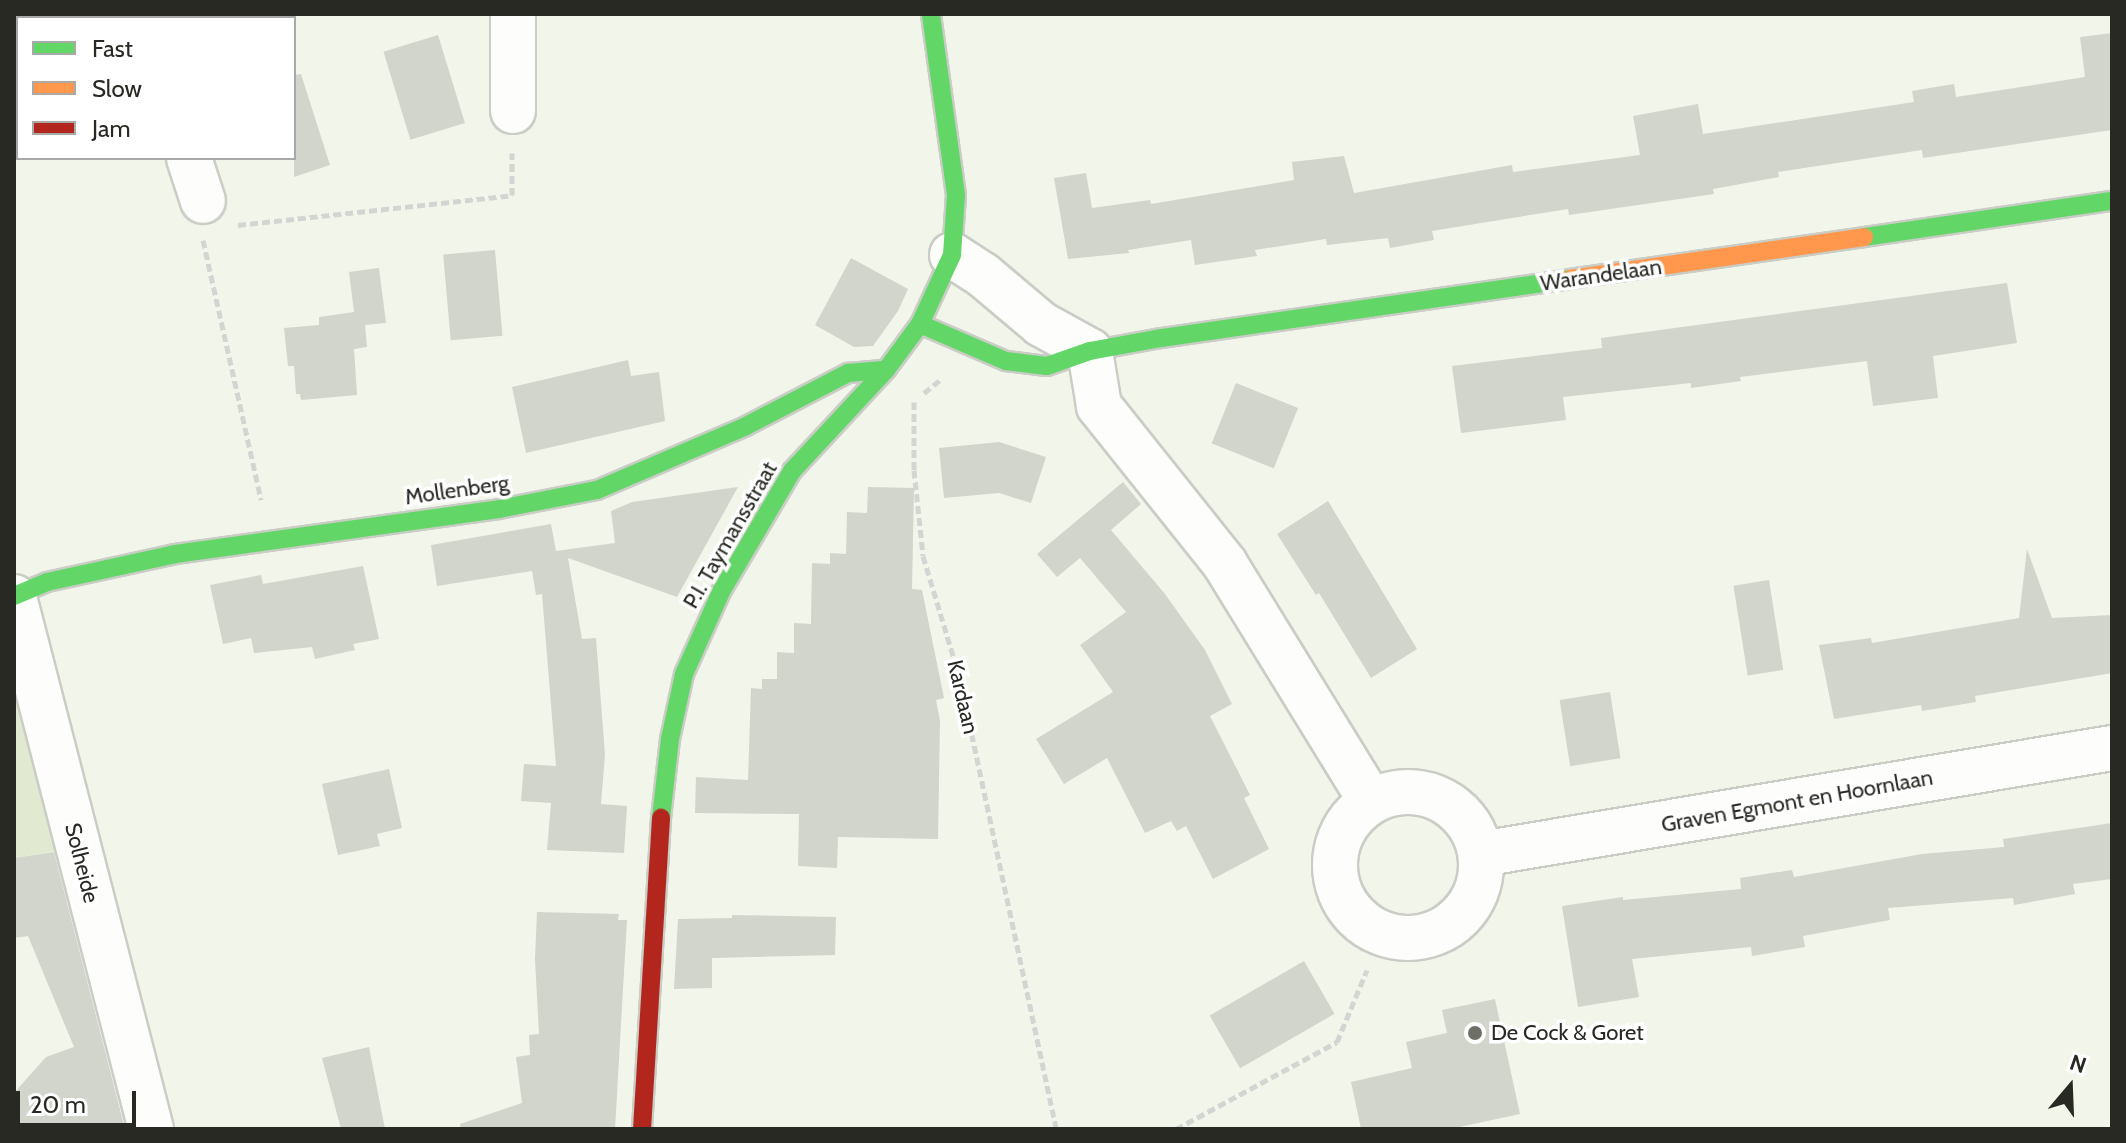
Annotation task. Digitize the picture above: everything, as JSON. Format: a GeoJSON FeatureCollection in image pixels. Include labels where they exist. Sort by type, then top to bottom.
{"type":"FeatureCollection","features":[{"type":"Feature","properties":{"kind":"street"},"geometry":{"type":"LineString","coordinates":[[513,14],[513,111]]}},
{"type":"Feature","properties":{"kind":"street","name":"P.I. Taymansstraat"},"geometry":{"type":"LineString","coordinates":[[642,1129],[655,868],[670,739],[684,674],[722,590],[792,471],[886,370],[920,324],[952,255],[956,195],[931,14]]}},
{"type":"Feature","properties":{"kind":"street"},"geometry":{"type":"LineString","coordinates":[[189,160],[202,215]]}},
{"type":"Feature","properties":{"kind":"street","name":"Warandelaan"},"geometry":{"type":"LineString","coordinates":[[920,324],[1006,361],[1047,366],[1090,351],[2112,201]]}},
{"type":"Feature","properties":{"kind":"street"},"geometry":{"type":"LineString","coordinates":[[952,255],[983,275],[1041,324],[1090,351],[1099,406],[1225,564],[1371,801]]}},
{"type":"Feature","properties":{"kind":"street","name":"Mollenberg"},"geometry":{"type":"LineString","coordinates":[[14,596],[47,582],[147,560],[270,539],[499,509],[597,490],[746,426],[848,373],[886,370]]}},
{"type":"Feature","properties":{"kind":"street","name":"Solheide"},"geometry":{"type":"LineString","coordinates":[[14,596],[151,1129]]}},
{"type":"Feature","properties":{"kind":"street","name":"Graven Egmont en Hoornlaan"},"geometry":{"type":"LineString","coordinates":[[1481,854],[2112,748]]}},
{"type":"Feature","properties":{"kind":"street"},"geometry":{"type":"LineString","coordinates":[[1417,791],[1440,799],[1459,812],[1474,831],[1481,854],[1481,878],[1472,901],[1457,920],[1436,933],[1412,939],[1388,936],[1366,925],[1348,908],[1337,886],[1334,862],[1346,827],[1371,801],[1393,793],[1417,791]]}},
{"type":"Feature","properties":{"kind":"path"},"geometry":{"type":"LineString","coordinates":[[270,539],[202,215],[512,195],[513,111]]}},
{"type":"Feature","properties":{"kind":"path","name":"Kardaan"},"geometry":{"type":"LineString","coordinates":[[976,348],[914,401],[916,485],[923,556],[959,675],[1056,1129]]}},
{"type":"Feature","properties":{"kind":"path"},"geometry":{"type":"LineString","coordinates":[[1176,1129],[1337,1042],[1367,970]]}},
{"type":"Feature","properties":{"kind":"green space"},"geometry":{"type":"Polygon","coordinates":[[[14,646],[68,849],[14,858],[14,646]]]}},
{"type":"Feature","properties":{"kind":"building"},"geometry":{"type":"Polygon","coordinates":[[[2112,33],[2112,130],[1923,158],[1922,150],[1778,172],[1779,177],[1713,189],[1714,194],[1569,215],[1568,209],[1432,231],[1434,240],[1390,248],[1388,238],[1327,245],[1326,239],[1255,250],[1257,256],[1195,265],[1191,240],[1128,250],[1129,253],[1068,259],[1054,178],[1086,173],[1092,208],[1150,200],[1151,204],[1294,180],[1292,162],[1344,156],[1354,193],[1512,165],[1513,172],[1640,155],[1633,116],[1698,104],[1703,134],[1914,102],[1912,91],[1954,84],[1956,97],[2085,77],[2080,37],[2112,33]]]}},
{"type":"Feature","properties":{"kind":"building"},"geometry":{"type":"Polygon","coordinates":[[[438,35],[465,123],[410,140],[383,52],[438,35]]]}},
{"type":"Feature","properties":{"kind":"building"},"geometry":{"type":"Polygon","coordinates":[[[301,74],[330,165],[294,177],[296,160],[296,75],[301,74]]]}},
{"type":"Feature","properties":{"kind":"building"},"geometry":{"type":"Polygon","coordinates":[[[495,250],[502,336],[451,340],[443,255],[495,250]]]}},
{"type":"Feature","properties":{"kind":"building"},"geometry":{"type":"Polygon","coordinates":[[[851,258],[908,289],[898,311],[873,346],[854,347],[815,325],[851,258]]]}},
{"type":"Feature","properties":{"kind":"building"},"geometry":{"type":"Polygon","coordinates":[[[379,268],[386,323],[365,325],[367,347],[354,349],[357,395],[301,400],[300,394],[296,394],[294,366],[288,366],[284,328],[319,325],[319,317],[354,312],[349,272],[379,268]]]}},
{"type":"Feature","properties":{"kind":"building"},"geometry":{"type":"Polygon","coordinates":[[[2007,283],[2017,343],[1933,356],[1938,398],[1873,406],[1867,361],[1740,377],[1741,381],[1691,388],[1691,383],[1563,397],[1566,420],[1461,433],[1452,366],[1602,348],[1601,338],[2007,283]]]}},
{"type":"Feature","properties":{"kind":"building"},"geometry":{"type":"Polygon","coordinates":[[[628,360],[631,376],[659,372],[665,421],[526,453],[512,387],[628,360]]]}},
{"type":"Feature","properties":{"kind":"building"},"geometry":{"type":"Polygon","coordinates":[[[1236,383],[1298,408],[1274,468],[1212,443],[1236,383]]]}},
{"type":"Feature","properties":{"kind":"building"},"geometry":{"type":"Polygon","coordinates":[[[999,442],[1046,457],[1031,503],[999,493],[944,498],[939,448],[999,442]]]}},
{"type":"Feature","properties":{"kind":"building"},"geometry":{"type":"Polygon","coordinates":[[[1123,482],[1141,504],[1111,530],[1165,594],[1205,650],[1232,704],[1210,716],[1250,795],[1244,798],[1269,849],[1213,879],[1186,826],[1177,831],[1171,821],[1145,833],[1107,758],[1064,784],[1036,739],[1113,692],[1080,645],[1126,612],[1080,558],[1057,577],[1037,554],[1123,482]]]}},
{"type":"Feature","properties":{"kind":"building"},"geometry":{"type":"Polygon","coordinates":[[[738,487],[677,597],[568,558],[582,639],[596,638],[605,755],[601,804],[627,806],[624,853],[547,850],[551,803],[521,801],[524,764],[556,766],[542,594],[536,595],[532,571],[437,586],[431,545],[551,524],[556,551],[615,543],[611,511],[632,502],[738,487]]]}},
{"type":"Feature","properties":{"kind":"building"},"geometry":{"type":"Polygon","coordinates":[[[868,487],[914,488],[912,589],[922,590],[944,698],[936,700],[940,721],[938,839],[838,837],[837,868],[798,866],[799,814],[695,813],[696,777],[748,780],[751,688],[762,689],[762,679],[777,679],[777,652],[794,653],[794,623],[811,624],[812,563],[830,564],[830,553],[846,554],[847,512],[867,513],[868,487]]]}},
{"type":"Feature","properties":{"kind":"building"},"geometry":{"type":"Polygon","coordinates":[[[1328,501],[1417,649],[1371,678],[1319,593],[1316,595],[1277,534],[1328,501]]]}},
{"type":"Feature","properties":{"kind":"building"},"geometry":{"type":"Polygon","coordinates":[[[2027,549],[2052,618],[2112,615],[2112,673],[1975,696],[1976,702],[1922,711],[1921,705],[1834,719],[1819,645],[1871,638],[1872,643],[2019,618],[2027,549]]]}},
{"type":"Feature","properties":{"kind":"building"},"geometry":{"type":"Polygon","coordinates":[[[363,566],[379,639],[353,644],[355,650],[315,659],[312,647],[254,653],[251,638],[223,644],[210,585],[261,575],[263,584],[363,566]]]}},
{"type":"Feature","properties":{"kind":"building"},"geometry":{"type":"Polygon","coordinates":[[[1769,580],[1783,670],[1748,676],[1733,586],[1769,580]]]}},
{"type":"Feature","properties":{"kind":"building"},"geometry":{"type":"Polygon","coordinates":[[[1610,692],[1620,758],[1570,766],[1560,700],[1610,692]]]}},
{"type":"Feature","properties":{"kind":"building"},"geometry":{"type":"Polygon","coordinates":[[[389,769],[402,828],[377,834],[380,846],[338,855],[322,784],[389,769]]]}},
{"type":"Feature","properties":{"kind":"building"},"geometry":{"type":"Polygon","coordinates":[[[2112,823],[2112,879],[2073,884],[2075,894],[2014,905],[2013,898],[1888,908],[1890,920],[1803,936],[1805,947],[1752,956],[1751,947],[1632,959],[1639,997],[1578,1007],[1562,906],[1623,897],[1623,900],[1741,889],[1740,878],[1792,870],[1794,877],[1922,854],[2004,847],[2003,839],[2112,823]]]}},
{"type":"Feature","properties":{"kind":"building"},"geometry":{"type":"Polygon","coordinates":[[[54,852],[125,1129],[14,1129],[14,1093],[46,1057],[74,1047],[28,936],[14,938],[14,858],[54,852]]]}},
{"type":"Feature","properties":{"kind":"building"},"geometry":{"type":"Polygon","coordinates":[[[537,912],[619,914],[618,920],[627,920],[615,1129],[461,1129],[460,1124],[522,1103],[516,1057],[530,1055],[529,1035],[539,1034],[535,959],[537,912]]]}},
{"type":"Feature","properties":{"kind":"building"},"geometry":{"type":"Polygon","coordinates":[[[732,915],[836,917],[835,955],[712,958],[712,988],[674,989],[678,919],[732,918],[732,915]]]}},
{"type":"Feature","properties":{"kind":"building"},"geometry":{"type":"Polygon","coordinates":[[[1304,961],[1334,1014],[1240,1068],[1210,1015],[1304,961]]]}},
{"type":"Feature","properties":{"kind":"building"},"geometry":{"type":"Polygon","coordinates":[[[1495,999],[1520,1114],[1450,1129],[1361,1129],[1351,1082],[1412,1068],[1406,1042],[1447,1033],[1442,1010],[1495,999]]]}},
{"type":"Feature","properties":{"kind":"building"},"geometry":{"type":"Polygon","coordinates":[[[369,1047],[385,1129],[341,1129],[322,1058],[369,1047]]]}},
{"type":"Feature","properties":{"kind":"traffic: fast"},"geometry":{"type":"LineString","coordinates":[[661,818],[670,739],[684,674],[722,590],[792,471],[886,370],[920,324],[952,255],[956,195],[931,14]]}},
{"type":"Feature","properties":{"kind":"traffic: fast"},"geometry":{"type":"LineString","coordinates":[[1864,237],[2112,201]]}},
{"type":"Feature","properties":{"kind":"traffic: fast"},"geometry":{"type":"LineString","coordinates":[[920,324],[1006,361],[1047,366],[1090,351],[1161,338],[1570,279]]}},
{"type":"Feature","properties":{"kind":"traffic: fast"},"geometry":{"type":"LineString","coordinates":[[14,596],[47,582],[175,554],[499,509],[597,490],[746,426],[848,373],[886,370]]}},
{"type":"Feature","properties":{"kind":"traffic: slow"},"geometry":{"type":"LineString","coordinates":[[1570,279],[1864,237]]}},
{"type":"Feature","properties":{"kind":"traffic: jam"},"geometry":{"type":"LineString","coordinates":[[642,1129],[661,818]]}},
{"type":"Feature","properties":{"kind":"place","name":"De Cock & Goret"},"geometry":{"type":"Point","coordinates":[1475,1033]}}]}
